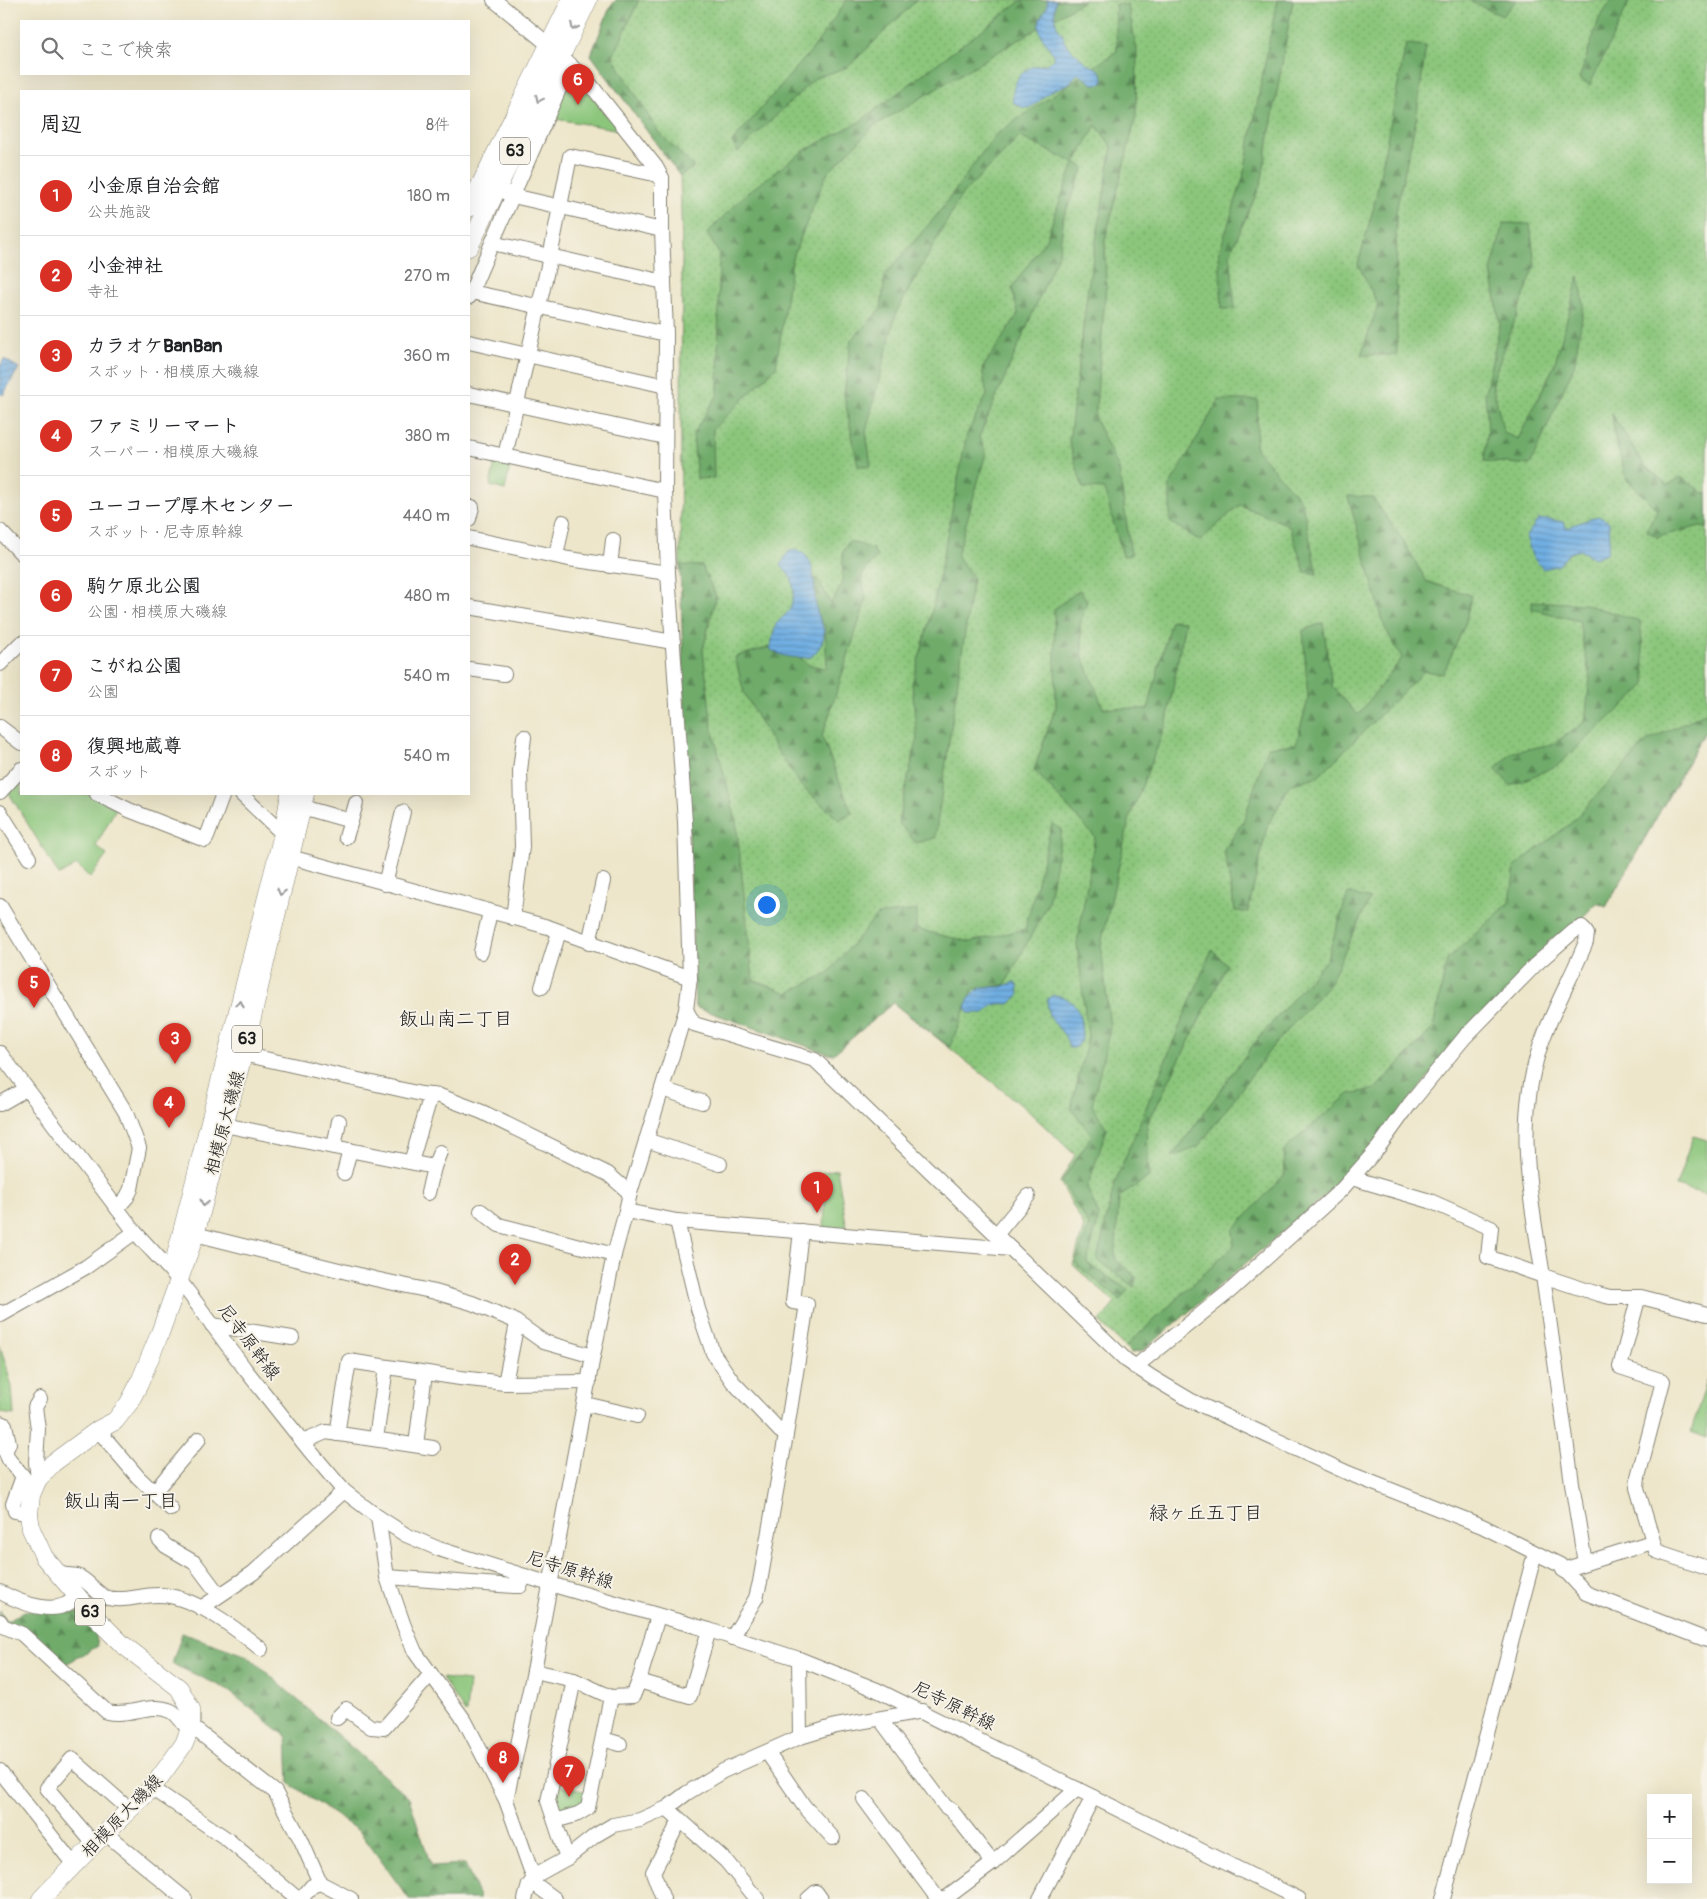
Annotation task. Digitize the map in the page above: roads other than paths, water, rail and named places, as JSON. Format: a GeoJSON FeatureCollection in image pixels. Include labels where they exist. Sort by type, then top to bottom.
{"type":"FeatureCollection","features":[{"type":"Feature","properties":{"kind":"main road","name":"63"},"geometry":{"type":"LineString","coordinates":[[560,55],[571,0]]}},
{"type":"Feature","properties":{"kind":"main road","name":"63"},"geometry":{"type":"LineString","coordinates":[[470,244],[490,184],[588,0]]}},
{"type":"Feature","properties":{"kind":"main road","name":"63"},"geometry":{"type":"LineString","coordinates":[[470,207],[490,184]]}},
{"type":"Feature","properties":{"kind":"main road","name":"相模原大磯線"},"geometry":{"type":"LineString","coordinates":[[236,1053],[282,834],[299,798]]}},
{"type":"Feature","properties":{"kind":"main road","name":"相模原大磯線"},"geometry":{"type":"LineString","coordinates":[[41,1899],[152,1788],[180,1750],[191,1729],[191,1709],[179,1688],[122,1644],[76,1596],[44,1557],[31,1529],[29,1514],[31,1494],[38,1479],[53,1463],[98,1430],[115,1408],[134,1376],[176,1277],[190,1233],[236,1053],[290,857],[299,798]]}},
{"type":"Feature","properties":{"kind":"street"},"geometry":{"type":"LineString","coordinates":[[494,0],[560,55],[590,84],[656,167],[662,178],[666,334],[664,491],[685,822],[690,978],[686,1010],[630,1193],[614,1255],[593,1356],[534,1672],[506,1800]]}},
{"type":"Feature","properties":{"kind":"street"},"geometry":{"type":"LineString","coordinates":[[560,55],[513,196],[470,295],[539,306],[666,334]]}},
{"type":"Feature","properties":{"kind":"street"},"geometry":{"type":"LineString","coordinates":[[505,456],[550,257],[571,150],[662,178]]}},
{"type":"Feature","properties":{"kind":"street"},"geometry":{"type":"LineString","coordinates":[[490,184],[513,196],[662,230]]}},
{"type":"Feature","properties":{"kind":"street"},"geometry":{"type":"LineString","coordinates":[[492,243],[664,282]]}},
{"type":"Feature","properties":{"kind":"street"},"geometry":{"type":"LineString","coordinates":[[470,342],[666,386]]}},
{"type":"Feature","properties":{"kind":"street"},"geometry":{"type":"LineString","coordinates":[[470,394],[665,437]]}},
{"type":"Feature","properties":{"kind":"street"},"geometry":{"type":"LineString","coordinates":[[470,448],[664,491]]}},
{"type":"Feature","properties":{"kind":"street"},"geometry":{"type":"LineString","coordinates":[[556,556],[563,522]]}},
{"type":"Feature","properties":{"kind":"street"},"geometry":{"type":"LineString","coordinates":[[0,531],[20,552]]}},
{"type":"Feature","properties":{"kind":"street"},"geometry":{"type":"LineString","coordinates":[[470,538],[610,566],[668,573]]}},
{"type":"Feature","properties":{"kind":"street"},"geometry":{"type":"LineString","coordinates":[[610,566],[613,540]]}},
{"type":"Feature","properties":{"kind":"street"},"geometry":{"type":"LineString","coordinates":[[470,607],[673,642]]}},
{"type":"Feature","properties":{"kind":"street"},"geometry":{"type":"LineString","coordinates":[[0,664],[20,644]]}},
{"type":"Feature","properties":{"kind":"street"},"geometry":{"type":"LineString","coordinates":[[470,669],[496,669]]}},
{"type":"Feature","properties":{"kind":"street"},"geometry":{"type":"LineString","coordinates":[[0,726],[20,742]]}},
{"type":"Feature","properties":{"kind":"street"},"geometry":{"type":"LineString","coordinates":[[513,918],[522,847],[520,745]]}},
{"type":"Feature","properties":{"kind":"street"},"geometry":{"type":"LineString","coordinates":[[0,792],[20,770]]}},
{"type":"Feature","properties":{"kind":"street"},"geometry":{"type":"LineString","coordinates":[[100,795],[129,810],[204,840],[207,837],[223,795]]}},
{"type":"Feature","properties":{"kind":"street"},"geometry":{"type":"LineString","coordinates":[[242,795],[282,834],[290,857],[513,918],[559,932],[690,978]]}},
{"type":"Feature","properties":{"kind":"street"},"geometry":{"type":"LineString","coordinates":[[299,798],[351,821]]}},
{"type":"Feature","properties":{"kind":"street"},"geometry":{"type":"LineString","coordinates":[[346,837],[356,803]]}},
{"type":"Feature","properties":{"kind":"street"},"geometry":{"type":"LineString","coordinates":[[0,812],[28,849]]}},
{"type":"Feature","properties":{"kind":"street"},"geometry":{"type":"LineString","coordinates":[[385,884],[403,812]]}},
{"type":"Feature","properties":{"kind":"street"},"geometry":{"type":"LineString","coordinates":[[590,943],[600,882]]}},
{"type":"Feature","properties":{"kind":"street"},"geometry":{"type":"LineString","coordinates":[[0,906],[126,1113],[138,1148],[130,1189],[127,1197],[117,1208]]}},
{"type":"Feature","properties":{"kind":"street"},"geometry":{"type":"LineString","coordinates":[[481,952],[490,912]]}},
{"type":"Feature","properties":{"kind":"street"},"geometry":{"type":"LineString","coordinates":[[1135,1367],[1231,1290],[1352,1178],[1464,1038],[1535,965],[1574,931],[1582,927],[1587,934],[1586,942],[1544,1037],[1532,1078],[1527,1106],[1527,1170],[1585,1563]]}},
{"type":"Feature","properties":{"kind":"street"},"geometry":{"type":"LineString","coordinates":[[541,979],[559,932]]}},
{"type":"Feature","properties":{"kind":"street"},"geometry":{"type":"LineString","coordinates":[[686,1010],[694,1024],[815,1060],[1119,1354],[1135,1367],[1190,1400],[1348,1473],[1482,1526],[1560,1565],[1586,1593],[1707,1640]]}},
{"type":"Feature","properties":{"kind":"street"},"geometry":{"type":"LineString","coordinates":[[236,1053],[440,1096],[482,1112],[608,1174],[630,1193]]}},
{"type":"Feature","properties":{"kind":"street","name":"尼寺原幹線"},"geometry":{"type":"LineString","coordinates":[[0,1054],[135,1232],[176,1277],[303,1442],[344,1491],[378,1517],[406,1535],[440,1549],[799,1659],[877,1690],[923,1711],[1299,1899]]}},
{"type":"Feature","properties":{"kind":"street"},"geometry":{"type":"LineString","coordinates":[[0,1104],[26,1089]]}},
{"type":"Feature","properties":{"kind":"street"},"geometry":{"type":"LineString","coordinates":[[662,1089],[702,1102]]}},
{"type":"Feature","properties":{"kind":"street"},"geometry":{"type":"LineString","coordinates":[[411,1162],[430,1095]]}},
{"type":"Feature","properties":{"kind":"street"},"geometry":{"type":"LineString","coordinates":[[334,1147],[339,1121]]}},
{"type":"Feature","properties":{"kind":"street"},"geometry":{"type":"LineString","coordinates":[[218,1123],[434,1167]]}},
{"type":"Feature","properties":{"kind":"street"},"geometry":{"type":"LineString","coordinates":[[646,1140],[707,1155],[720,1164]]}},
{"type":"Feature","properties":{"kind":"street"},"geometry":{"type":"LineString","coordinates":[[344,1174],[350,1150]]}},
{"type":"Feature","properties":{"kind":"street"},"geometry":{"type":"LineString","coordinates":[[428,1192],[440,1152]]}},
{"type":"Feature","properties":{"kind":"street"},"geometry":{"type":"LineString","coordinates":[[1352,1178],[1430,1201],[1491,1228],[1488,1257],[1598,1294],[1636,1297],[1707,1314]]}},
{"type":"Feature","properties":{"kind":"street"},"geometry":{"type":"LineString","coordinates":[[996,1235],[1028,1196]]}},
{"type":"Feature","properties":{"kind":"street"},"geometry":{"type":"LineString","coordinates":[[626,1211],[677,1221],[1011,1249]]}},
{"type":"Feature","properties":{"kind":"street"},"geometry":{"type":"LineString","coordinates":[[480,1212],[499,1225],[614,1255]]}},
{"type":"Feature","properties":{"kind":"street"},"geometry":{"type":"LineString","coordinates":[[677,1221],[698,1309],[713,1353],[733,1382],[768,1420],[786,1435]]}},
{"type":"Feature","properties":{"kind":"street"},"geometry":{"type":"LineString","coordinates":[[732,1638],[756,1598],[786,1435],[807,1304],[793,1302],[802,1231]]}},
{"type":"Feature","properties":{"kind":"street"},"geometry":{"type":"LineString","coordinates":[[0,1312],[1,1315],[86,1267],[135,1232]]}},
{"type":"Feature","properties":{"kind":"street"},"geometry":{"type":"LineString","coordinates":[[190,1233],[435,1292],[472,1303],[517,1323],[544,1342],[593,1356]]}},
{"type":"Feature","properties":{"kind":"street"},"geometry":{"type":"LineString","coordinates":[[1636,1297],[1637,1304],[1620,1367],[1663,1381],[1638,1477],[1637,1488],[1656,1550],[1707,1568]]}},
{"type":"Feature","properties":{"kind":"street"},"geometry":{"type":"LineString","coordinates":[[505,1383],[517,1323]]}},
{"type":"Feature","properties":{"kind":"street"},"geometry":{"type":"LineString","coordinates":[[212,1325],[292,1338]]}},
{"type":"Feature","properties":{"kind":"street"},"geometry":{"type":"LineString","coordinates":[[337,1434],[349,1361],[505,1383],[589,1382]]}},
{"type":"Feature","properties":{"kind":"street"},"geometry":{"type":"LineString","coordinates":[[376,1439],[386,1367]]}},
{"type":"Feature","properties":{"kind":"street"},"geometry":{"type":"LineString","coordinates":[[416,1445],[425,1373]]}},
{"type":"Feature","properties":{"kind":"street"},"geometry":{"type":"LineString","coordinates":[[34,1404],[38,1429],[36,1462],[38,1479]]}},
{"type":"Feature","properties":{"kind":"street"},"geometry":{"type":"LineString","coordinates":[[585,1404],[633,1412]]}},
{"type":"Feature","properties":{"kind":"street"},"geometry":{"type":"LineString","coordinates":[[0,1424],[5,1425],[9,1444],[3,1446],[11,1464],[23,1476],[13,1504],[15,1511],[29,1514]]}},
{"type":"Feature","properties":{"kind":"street"},"geometry":{"type":"LineString","coordinates":[[98,1430],[138,1477],[171,1509]]}},
{"type":"Feature","properties":{"kind":"street"},"geometry":{"type":"LineString","coordinates":[[303,1442],[322,1433],[433,1448]]}},
{"type":"Feature","properties":{"kind":"street"},"geometry":{"type":"LineString","coordinates":[[154,1492],[199,1439]]}},
{"type":"Feature","properties":{"kind":"street"},"geometry":{"type":"LineString","coordinates":[[201,1608],[253,1574],[344,1491]]}},
{"type":"Feature","properties":{"kind":"street"},"geometry":{"type":"LineString","coordinates":[[378,1517],[387,1577],[415,1652],[465,1721],[506,1800],[536,1885],[555,1899]]}},
{"type":"Feature","properties":{"kind":"street"},"geometry":{"type":"LineString","coordinates":[[1564,1570],[1652,1542]]}},
{"type":"Feature","properties":{"kind":"street"},"geometry":{"type":"LineString","coordinates":[[162,1546],[194,1563],[219,1595]]}},
{"type":"Feature","properties":{"kind":"street"},"geometry":{"type":"LineString","coordinates":[[1443,1899],[1535,1553]]}},
{"type":"Feature","properties":{"kind":"street"},"geometry":{"type":"LineString","coordinates":[[58,1574],[78,1576],[106,1598],[172,1596],[201,1608],[237,1629],[261,1649]]}},
{"type":"Feature","properties":{"kind":"street"},"geometry":{"type":"LineString","coordinates":[[387,1577],[520,1586],[525,1576]]}},
{"type":"Feature","properties":{"kind":"street"},"geometry":{"type":"LineString","coordinates":[[0,1592],[16,1601],[54,1607],[70,1604],[76,1596]]}},
{"type":"Feature","properties":{"kind":"street"},"geometry":{"type":"LineString","coordinates":[[534,1672],[574,1680],[611,1698],[633,1696],[658,1616]]}},
{"type":"Feature","properties":{"kind":"street"},"geometry":{"type":"LineString","coordinates":[[0,1621],[4,1626],[22,1634],[107,1712],[116,1714],[158,1708],[173,1711],[191,1729],[275,1792],[301,1840],[320,1883],[351,1899]]}},
{"type":"Feature","properties":{"kind":"street"},"geometry":{"type":"LineString","coordinates":[[639,1681],[690,1696],[709,1630]]}},
{"type":"Feature","properties":{"kind":"street"},"geometry":{"type":"LineString","coordinates":[[799,1659],[800,1737]]}},
{"type":"Feature","properties":{"kind":"street"},"geometry":{"type":"LineString","coordinates":[[337,1718],[346,1709],[371,1727],[384,1728],[431,1674]]}},
{"type":"Feature","properties":{"kind":"street"},"geometry":{"type":"LineString","coordinates":[[567,1858],[548,1801],[574,1680]]}},
{"type":"Feature","properties":{"kind":"street"},"geometry":{"type":"LineString","coordinates":[[555,1820],[578,1814],[588,1808],[611,1698]]}},
{"type":"Feature","properties":{"kind":"street"},"geometry":{"type":"LineString","coordinates":[[525,1899],[529,1885],[538,1874],[567,1858],[596,1835],[613,1825],[640,1820],[667,1808],[687,1793],[724,1771],[800,1737],[836,1726],[923,1711]]}},
{"type":"Feature","properties":{"kind":"street"},"geometry":{"type":"LineString","coordinates":[[880,1719],[945,1806],[952,1811],[993,1863]]}},
{"type":"Feature","properties":{"kind":"street"},"geometry":{"type":"LineString","coordinates":[[603,1739],[620,1744]]}},
{"type":"Feature","properties":{"kind":"street"},"geometry":{"type":"LineString","coordinates":[[767,1752],[831,1831]]}},
{"type":"Feature","properties":{"kind":"street"},"geometry":{"type":"LineString","coordinates":[[130,1810],[72,1759],[47,1788],[100,1838],[185,1899]]}},
{"type":"Feature","properties":{"kind":"street"},"geometry":{"type":"LineString","coordinates":[[0,1771],[74,1865]]}},
{"type":"Feature","properties":{"kind":"street"},"geometry":{"type":"LineString","coordinates":[[152,1788],[228,1839],[300,1899],[312,1886],[320,1883]]}},
{"type":"Feature","properties":{"kind":"street"},"geometry":{"type":"LineString","coordinates":[[945,1899],[993,1863],[1077,1789]]}},
{"type":"Feature","properties":{"kind":"street"},"geometry":{"type":"LineString","coordinates":[[1040,1899],[1093,1797]]}},
{"type":"Feature","properties":{"kind":"street"},"geometry":{"type":"LineString","coordinates":[[864,1799],[883,1818],[918,1865],[938,1899]]}},
{"type":"Feature","properties":{"kind":"street"},"geometry":{"type":"LineString","coordinates":[[667,1808],[726,1861],[757,1899]]}},
{"type":"Feature","properties":{"kind":"street"},"geometry":{"type":"LineString","coordinates":[[663,1899],[653,1872],[680,1820]]}},
{"type":"Feature","properties":{"kind":"street"},"geometry":{"type":"LineString","coordinates":[[808,1899],[816,1892],[822,1899]]}},
{"type":"Feature","properties":{"kind":"water"},"geometry":{"type":"Polygon","coordinates":[[[1047,0],[1056,0],[1055,20],[1064,41],[1087,64],[1100,71],[1103,83],[1093,84],[1077,74],[1069,83],[1050,92],[1033,106],[1024,108],[1013,102],[1013,91],[1016,81],[1032,67],[1046,64],[1054,59],[1051,50],[1041,35],[1039,26],[1047,0]]]}},
{"type":"Feature","properties":{"kind":"water"},"geometry":{"type":"Polygon","coordinates":[[[4,359],[19,368],[3,395],[0,393],[0,366],[4,359]]]}},
{"type":"Feature","properties":{"kind":"water"},"geometry":{"type":"Polygon","coordinates":[[[1598,516],[1609,522],[1610,539],[1607,553],[1594,558],[1580,550],[1569,553],[1559,565],[1543,569],[1532,556],[1526,536],[1538,520],[1548,519],[1563,522],[1565,527],[1569,528],[1598,516]]]}},
{"type":"Feature","properties":{"kind":"water"},"geometry":{"type":"Polygon","coordinates":[[[794,550],[802,553],[808,559],[811,566],[817,611],[824,630],[824,637],[818,649],[811,657],[790,657],[770,649],[776,624],[790,610],[794,593],[792,579],[781,565],[788,552],[794,550]]]}},
{"type":"Feature","properties":{"kind":"water"},"geometry":{"type":"Polygon","coordinates":[[[1014,982],[1018,985],[1019,995],[1010,1004],[995,1005],[984,1013],[968,1013],[966,1009],[968,999],[979,989],[984,987],[1002,987],[1014,982]]]}},
{"type":"Feature","properties":{"kind":"water"},"geometry":{"type":"Polygon","coordinates":[[[1056,995],[1070,1001],[1078,1011],[1082,1039],[1075,1048],[1069,1048],[1065,1036],[1049,1016],[1047,1000],[1051,996],[1056,995]]]}},
{"type":"Feature","properties":{"kind":"place","name":"駒ケ原北公園"},"geometry":{"type":"Point","coordinates":[578,105]}},
{"type":"Feature","properties":{"kind":"place","name":"ユーコープ厚木センター"},"geometry":{"type":"Point","coordinates":[34,1008]}},
{"type":"Feature","properties":{"kind":"place","name":"カラオケBanBan"},"geometry":{"type":"Point","coordinates":[175,1064]}},
{"type":"Feature","properties":{"kind":"place","name":"ファミリーマート"},"geometry":{"type":"Point","coordinates":[169,1128]}},
{"type":"Feature","properties":{"kind":"place","name":"小金原自治会館"},"geometry":{"type":"Point","coordinates":[817,1213]}},
{"type":"Feature","properties":{"kind":"place","name":"小金神社"},"geometry":{"type":"Point","coordinates":[515,1285]}},
{"type":"Feature","properties":{"kind":"place","name":"復興地蔵尊"},"geometry":{"type":"Point","coordinates":[503,1783]}},
{"type":"Feature","properties":{"kind":"place","name":"こがね公園"},"geometry":{"type":"Point","coordinates":[569,1797]}},
{"type":"Feature","properties":{"kind":"district","name":"飯山南二丁目"},"geometry":{"type":"Point","coordinates":[456,1019]}},
{"type":"Feature","properties":{"kind":"district","name":"飯山南一丁目"},"geometry":{"type":"Point","coordinates":[121,1501]}},
{"type":"Feature","properties":{"kind":"district","name":"緑ヶ丘五丁目"},"geometry":{"type":"Point","coordinates":[1206,1513]}}]}
